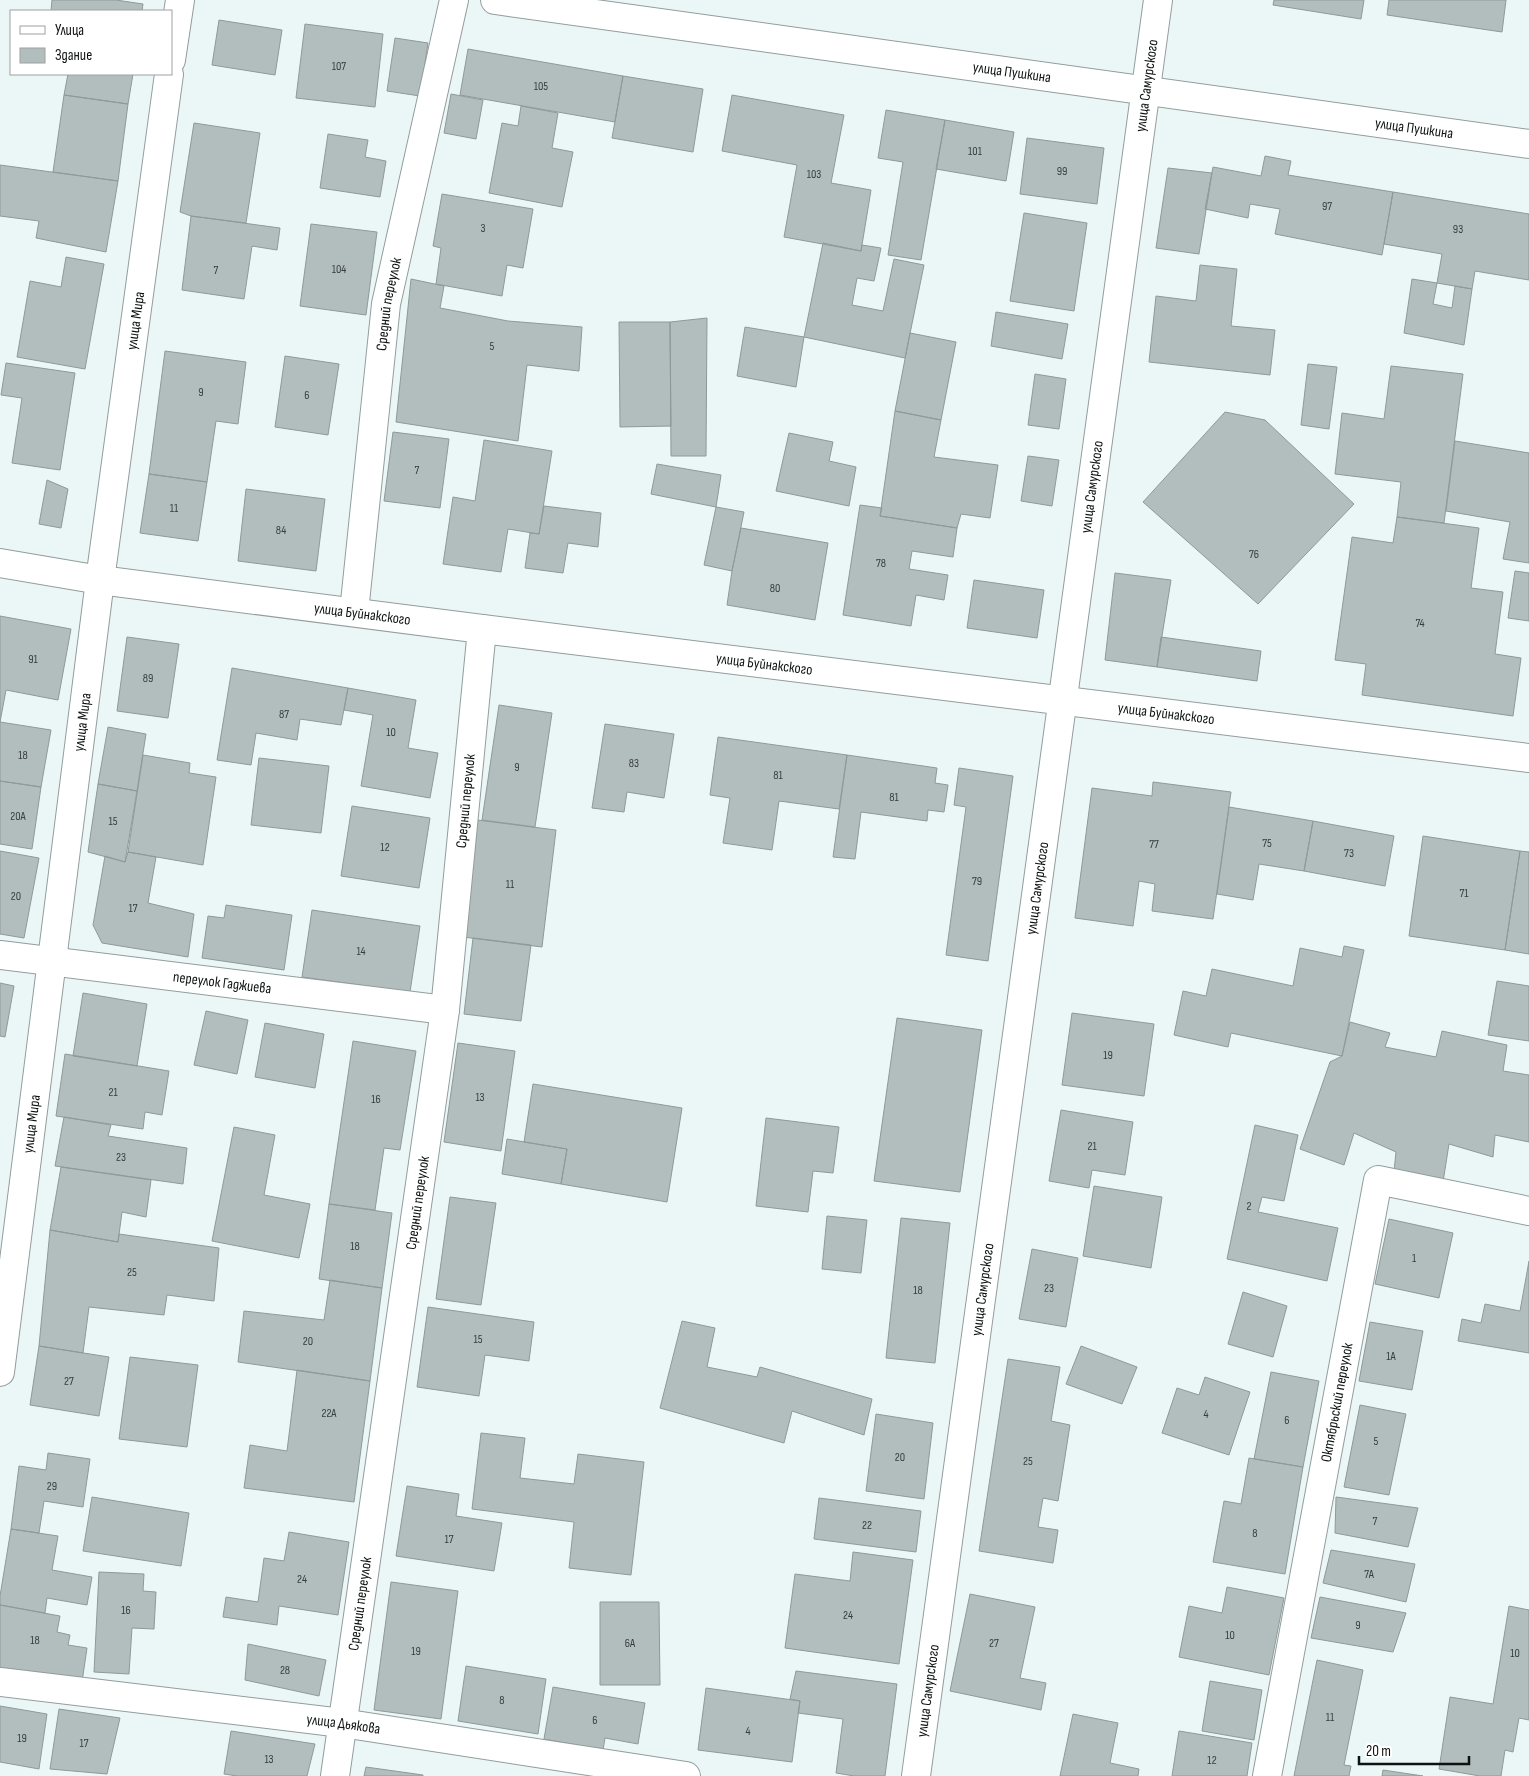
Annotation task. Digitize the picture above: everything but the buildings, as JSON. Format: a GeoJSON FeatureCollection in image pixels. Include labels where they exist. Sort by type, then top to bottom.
{"type":"FeatureCollection","features":[{"type":"Feature","properties":{"kind":"street"},"geometry":{"type":"LineString","coordinates":[[172,53],[180,0]]}},
{"type":"Feature","properties":{"kind":"street","name":"Средний переулок"},"geometry":{"type":"LineString","coordinates":[[354,612],[386,304],[454,0]]}},
{"type":"Feature","properties":{"kind":"street","name":"улица Пушкина"},"geometry":{"type":"LineString","coordinates":[[495,0],[1529,144]]}},
{"type":"Feature","properties":{"kind":"street","name":"улица Самурского"},"geometry":{"type":"LineString","coordinates":[[916,1776],[1158,0]]}},
{"type":"Feature","properties":{"kind":"street","name":"улица Мира"},"geometry":{"type":"LineString","coordinates":[[0,1372],[100,580],[169,75]]}},
{"type":"Feature","properties":{"kind":"street","name":"улица Буйнакского"},"geometry":{"type":"LineString","coordinates":[[0,564],[100,580],[482,629],[1529,758]]}},
{"type":"Feature","properties":{"kind":"street","name":"Средний переулок"},"geometry":{"type":"LineString","coordinates":[[335,1776],[445,1010],[482,629]]}},
{"type":"Feature","properties":{"kind":"street","name":"переулок Гаджиева"},"geometry":{"type":"LineString","coordinates":[[0,955],[445,1010]]}},
{"type":"Feature","properties":{"kind":"street","name":"Октябрьский переулок"},"geometry":{"type":"LineString","coordinates":[[1267,1776],[1378,1180],[1529,1212]]}},
{"type":"Feature","properties":{"kind":"street","name":"улица Дьякова"},"geometry":{"type":"LineString","coordinates":[[0,1682],[342,1723],[686,1776]]}}]}
